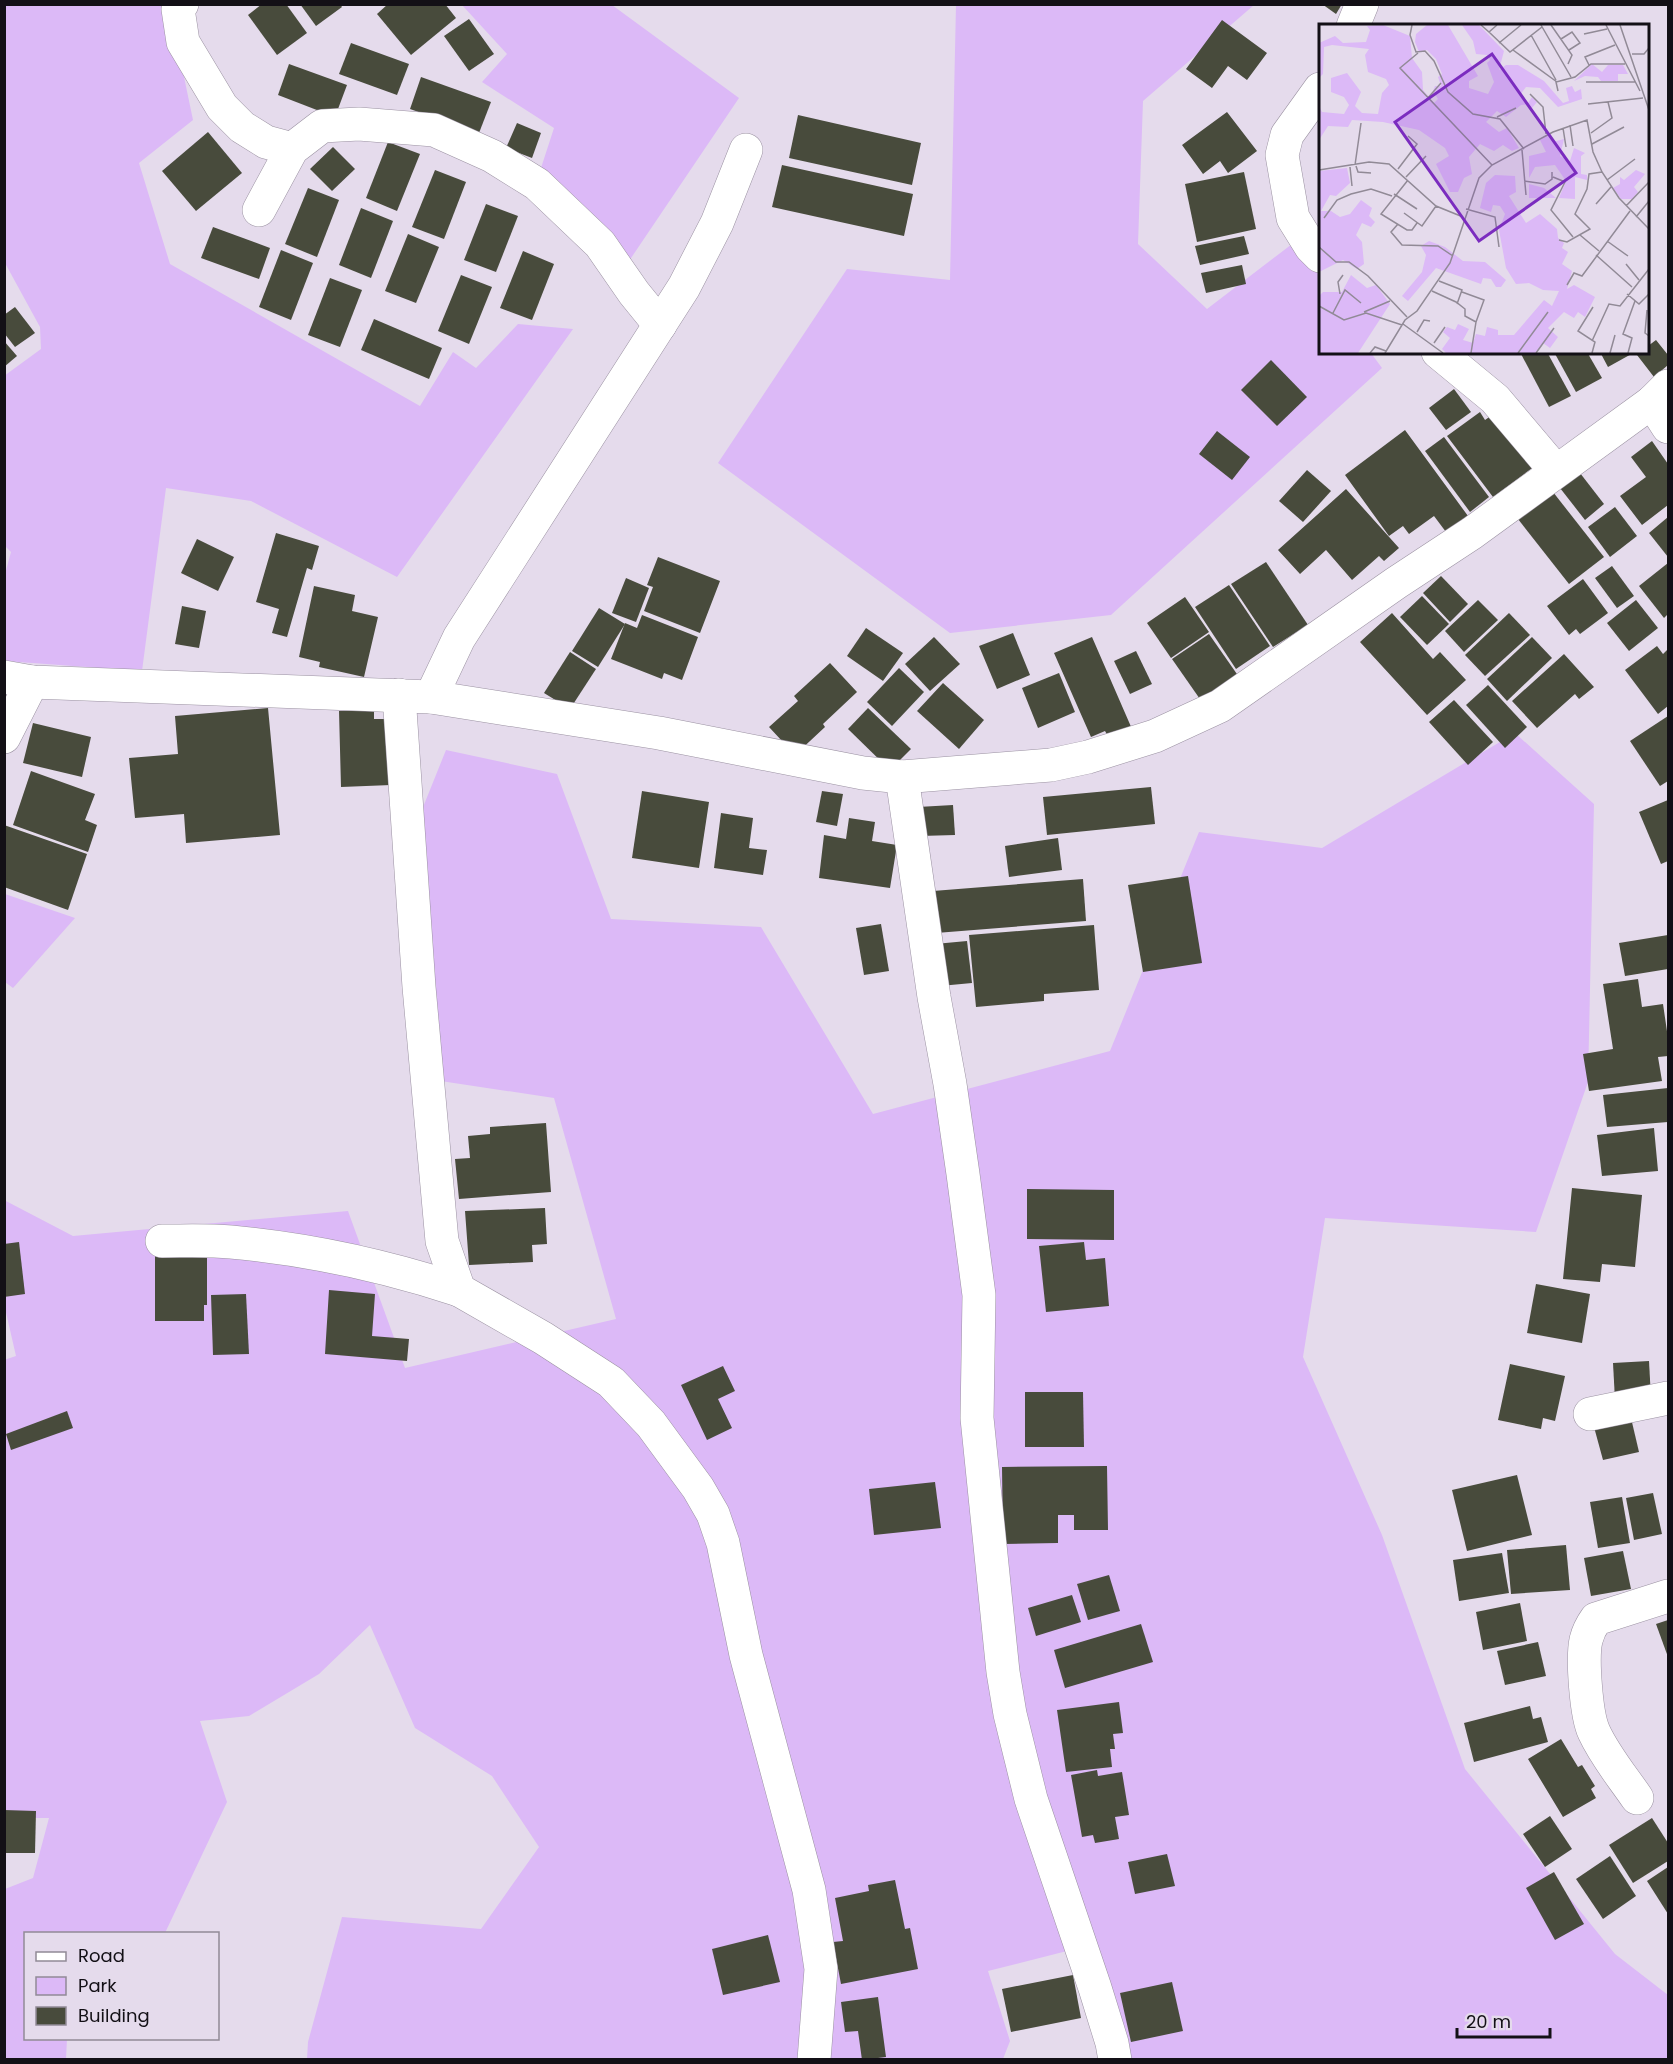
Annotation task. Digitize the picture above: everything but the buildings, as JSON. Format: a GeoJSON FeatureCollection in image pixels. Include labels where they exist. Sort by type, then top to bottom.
{"type":"FeatureCollection","features":[{"type":"Feature","properties":{"kind":"street"},"geometry":{"type":"LineString","coordinates":[[182,4],[178,9],[183,42],[222,107],[242,127],[266,142],[292,149]]}},
{"type":"Feature","properties":{"kind":"street"},"geometry":{"type":"LineString","coordinates":[[1354,24],[1362,4]]}},
{"type":"Feature","properties":{"kind":"street"},"geometry":{"type":"LineString","coordinates":[[1319,90],[1287,135],[1282,155],[1293,218],[1311,247],[1319,255]]}},
{"type":"Feature","properties":{"kind":"street"},"geometry":{"type":"LineString","coordinates":[[259,210],[292,149],[322,126],[359,123],[434,130],[492,156],[537,184],[600,244],[634,293],[660,325]]}},
{"type":"Feature","properties":{"kind":"street"},"geometry":{"type":"LineString","coordinates":[[459,1290],[442,1242],[419,987],[415,696],[459,638],[684,287],[717,223],[746,150]]}},
{"type":"Feature","properties":{"kind":"street"},"geometry":{"type":"LineString","coordinates":[[1440,354],[1495,399],[1556,470]]}},
{"type":"Feature","properties":{"kind":"street"},"geometry":{"type":"LineString","coordinates":[[4,737],[18,680],[415,696],[659,733],[863,773],[902,777],[1051,765],[1088,757],[1155,736],[1220,706],[1396,582],[1472,533],[1556,470],[1663,405]]}},
{"type":"Feature","properties":{"kind":"street"},"geometry":{"type":"LineString","coordinates":[[902,777],[934,997],[958,1140],[979,1295],[977,1418],[1005,1682],[1012,1723],[1031,1799],[1095,1988],[1115,2060]]}},
{"type":"Feature","properties":{"kind":"street"},"geometry":{"type":"LineString","coordinates":[[162,1241],[229,1242],[315,1254],[408,1273],[459,1290],[543,1338],[611,1382],[651,1424],[698,1488],[712,1514],[723,1543],[746,1654],[808,1890],[821,1969],[814,2060]]}},
{"type":"Feature","properties":{"kind":"street"},"geometry":{"type":"LineString","coordinates":[[1590,1414],[1668,1398]]}},
{"type":"Feature","properties":{"kind":"street"},"geometry":{"type":"LineString","coordinates":[[1637,1798],[1602,1749],[1592,1728],[1588,1711],[1586,1642],[1589,1629],[1596,1619],[1668,1596]]}},
{"type":"Feature","properties":{"kind":"green space"},"geometry":{"type":"Polygon","coordinates":[[[5,5],[169,5],[193,120],[139,163],[170,264],[420,406],[453,352],[476,368],[518,324],[573,329],[397,577],[251,501],[166,488],[142,671],[5,661],[5,574],[11,552],[4,545],[4,376],[41,349],[40,327],[5,263],[5,5]]]}},
{"type":"Feature","properties":{"kind":"green space"},"geometry":{"type":"Polygon","coordinates":[[[462,5],[612,5],[739,98],[627,264],[541,168],[554,128],[482,82],[507,54],[462,5]]]}},
{"type":"Feature","properties":{"kind":"green space"},"geometry":{"type":"Polygon","coordinates":[[[956,5],[1254,5],[1143,101],[1138,244],[1207,309],[1296,241],[1319,276],[1319,354],[1372,354],[1382,368],[1111,615],[950,633],[718,463],[847,269],[950,280],[956,5]]]}},
{"type":"Feature","properties":{"kind":"green space"},"geometry":{"type":"Polygon","coordinates":[[[1515,733],[1594,804],[1588,1082],[1536,1232],[1325,1218],[1303,1357],[1382,1535],[1465,1769],[1615,1954],[1668,1995],[1668,2059],[1101,2059],[1067,1951],[988,1971],[1010,2041],[1003,2059],[307,2059],[308,2042],[342,1917],[481,1929],[539,1847],[492,1776],[415,1728],[370,1625],[319,1674],[249,1716],[200,1721],[227,1802],[165,1932],[24,1932],[24,2040],[67,2040],[66,2059],[5,2059],[5,1889],[33,1878],[49,1818],[5,1818],[4,1360],[16,1356],[5,1308],[4,1200],[73,1236],[348,1211],[405,1368],[616,1319],[554,1098],[434,1080],[409,842],[446,750],[557,774],[611,919],[761,927],[873,1114],[1110,1051],[1199,832],[1322,848],[1515,733]]]}},
{"type":"Feature","properties":{"kind":"green space"},"geometry":{"type":"Polygon","coordinates":[[[5,894],[75,918],[13,988],[5,982],[5,894]]]}}]}
